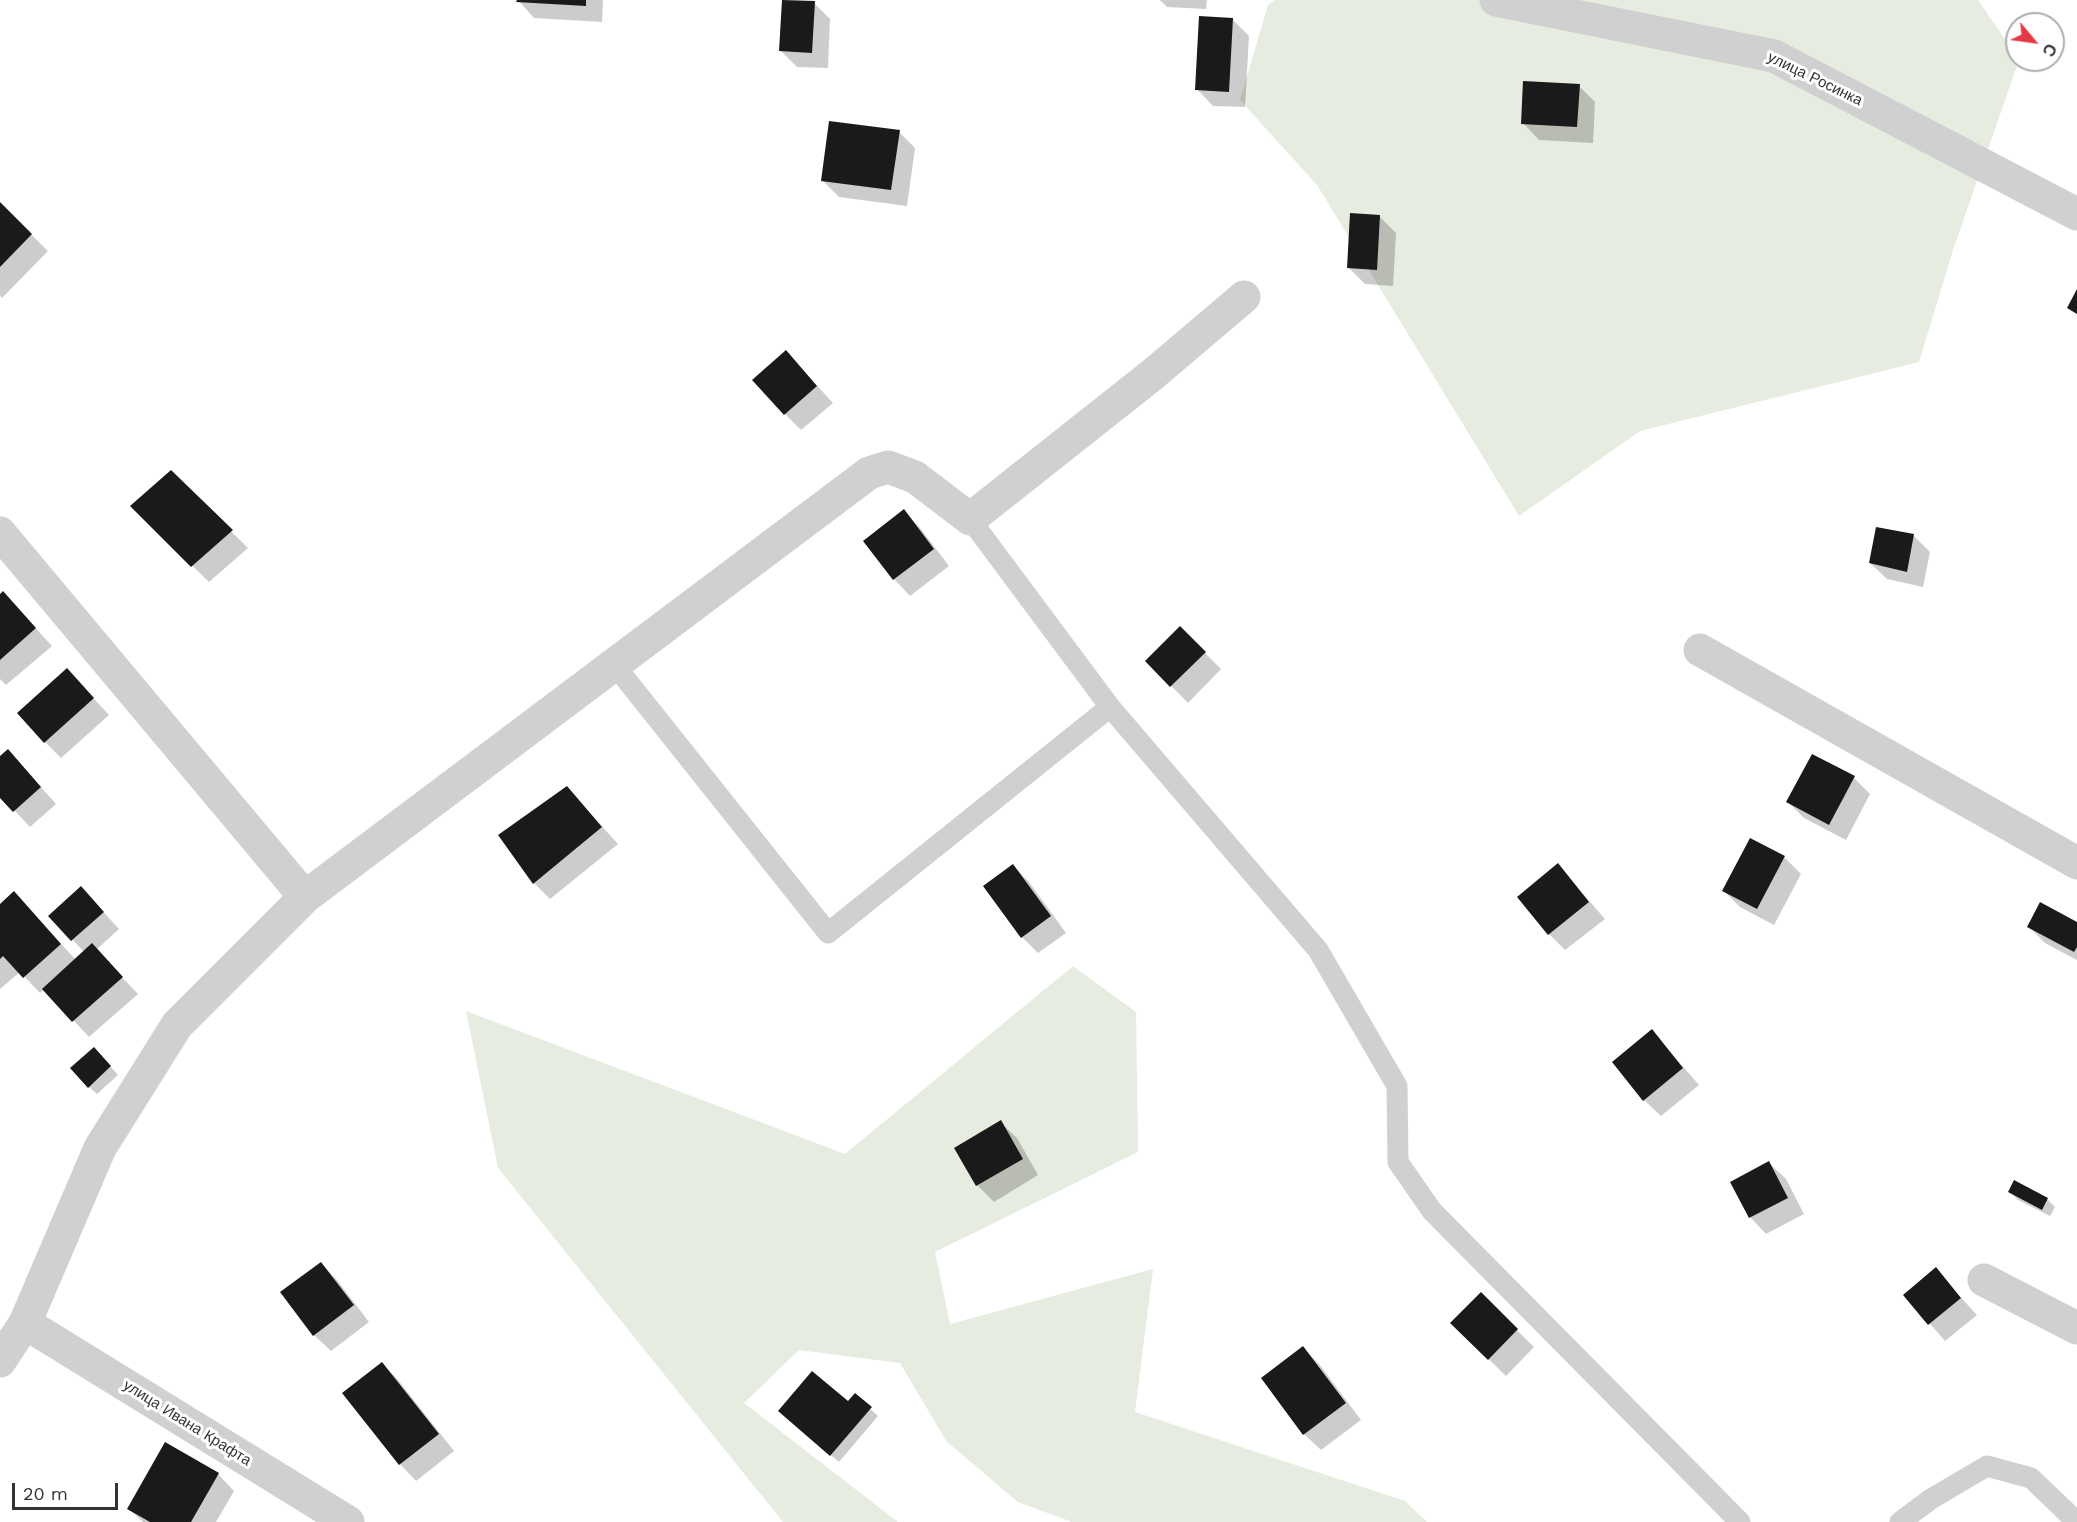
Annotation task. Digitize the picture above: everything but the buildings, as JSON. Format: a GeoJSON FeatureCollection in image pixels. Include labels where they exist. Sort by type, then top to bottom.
{"type":"FeatureCollection","features":[{"type":"Feature","properties":{"kind":"street","name":"улица Росинка"},"geometry":{"type":"LineString","coordinates":[[1496,0],[1774,56],[2077,214]]}},
{"type":"Feature","properties":{"kind":"street"},"geometry":{"type":"LineString","coordinates":[[0,1361],[25,1323],[100,1148],[177,1025],[305,897],[613,663],[869,473],[888,467],[915,477],[970,519],[1152,375],[1244,297]]}},
{"type":"Feature","properties":{"kind":"street"},"geometry":{"type":"LineString","coordinates":[[0,533],[305,897]]}},
{"type":"Feature","properties":{"kind":"street"},"geometry":{"type":"LineString","coordinates":[[1700,650],[2077,863]]}},
{"type":"Feature","properties":{"kind":"street"},"geometry":{"type":"LineString","coordinates":[[1984,1280],[2077,1328]]}},
{"type":"Feature","properties":{"kind":"street","name":"улица Ивана Крафта"},"geometry":{"type":"LineString","coordinates":[[25,1323],[348,1522]]}},
{"type":"Feature","properties":{"kind":"lane"},"geometry":{"type":"LineString","coordinates":[[970,519],[1110,707],[1318,950],[1397,1086],[1398,1162],[1432,1211],[1740,1522]]}},
{"type":"Feature","properties":{"kind":"lane"},"geometry":{"type":"LineString","coordinates":[[613,663],[828,933],[1110,707]]}},
{"type":"Feature","properties":{"kind":"lane"},"geometry":{"type":"LineString","coordinates":[[1900,1522],[1930,1499],[1986,1466],[2031,1478],[2077,1522]]}},
{"type":"Feature","properties":{"kind":"shaded area"},"geometry":{"type":"Polygon","coordinates":[[[1275,0],[1978,0],[2005,40],[2005,72],[2015,72],[1953,250],[1919,362],[1640,431],[1519,516],[1317,185],[1240,100],[1268,5],[1275,0]]]}},
{"type":"Feature","properties":{"kind":"shaded area"},"geometry":{"type":"Polygon","coordinates":[[[1073,966],[1136,1012],[1138,1152],[935,1252],[950,1324],[1153,1269],[1135,1412],[1405,1501],[1427,1522],[1072,1522],[1018,1502],[947,1442],[900,1363],[799,1350],[744,1403],[898,1522],[783,1522],[498,1168],[466,1011],[845,1154],[1073,966]]]}}]}
